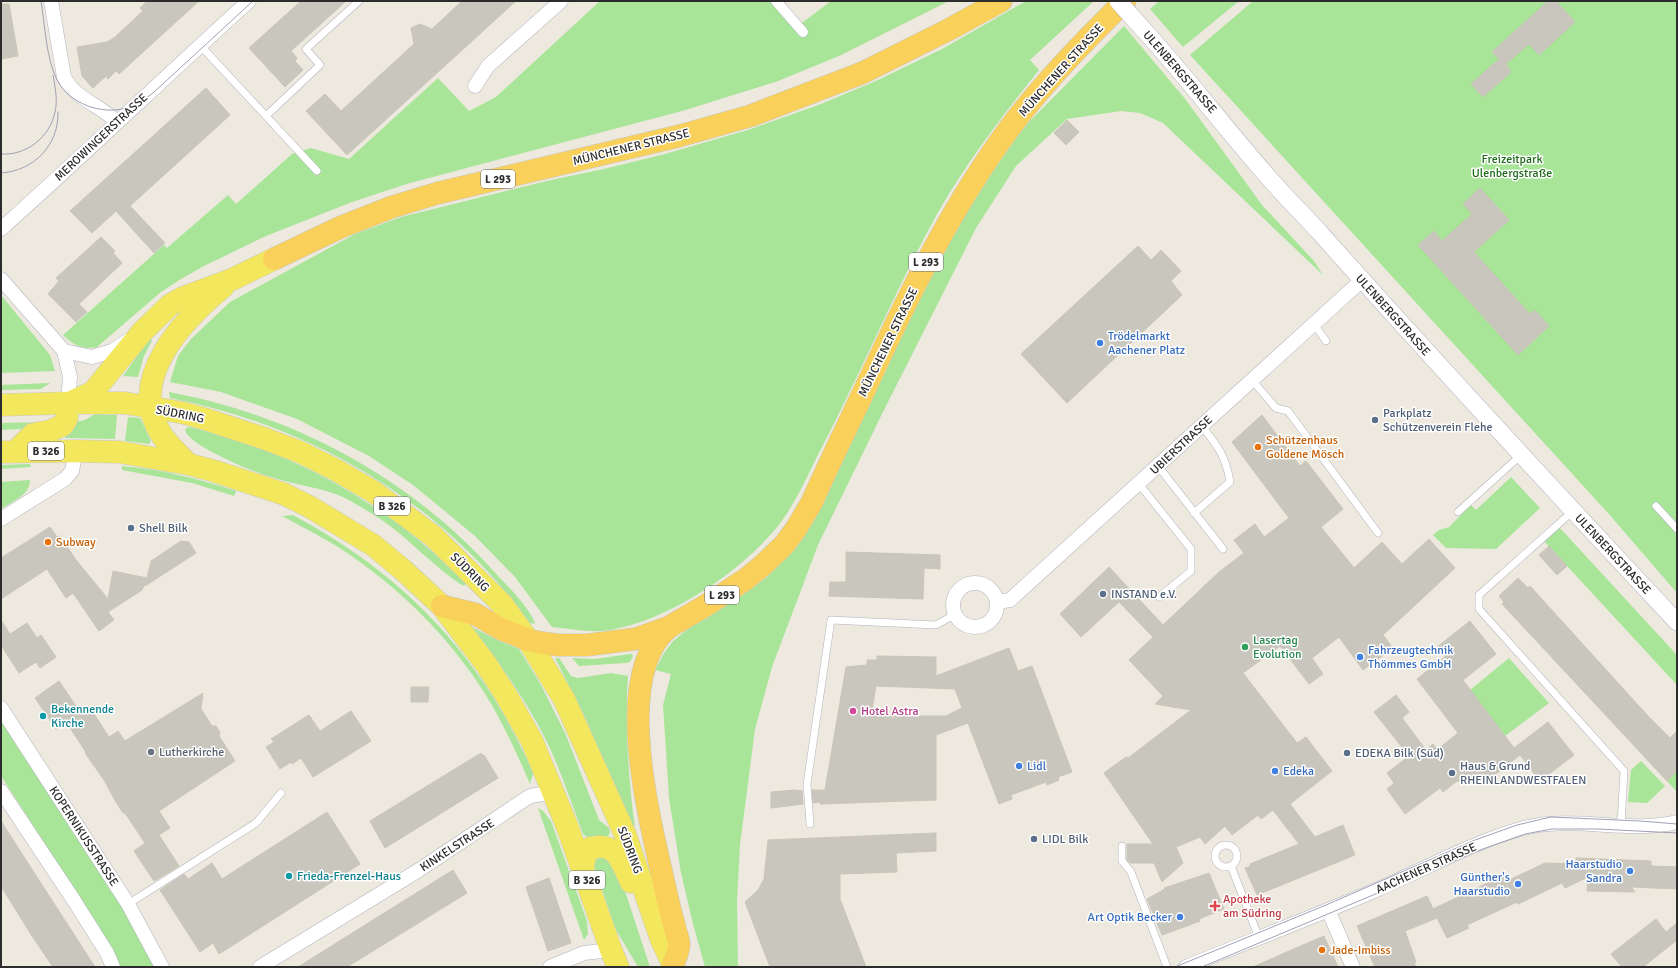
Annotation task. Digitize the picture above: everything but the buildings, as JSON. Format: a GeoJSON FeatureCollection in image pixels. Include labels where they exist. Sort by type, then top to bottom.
{"type":"FeatureCollection","features":[{"type":"Feature","properties":{"kind":"highway","name":"MÜNCHENER STRASSE"},"geometry":{"type":"LineString","coordinates":[[274,259],[392,207],[438,193],[679,136],[750,116],[862,72],[948,30],[1001,1]]}},
{"type":"Feature","properties":{"kind":"highway","name":"MÜNCHENER STRASSE"},"geometry":{"type":"LineString","coordinates":[[669,626],[705,606],[746,579],[776,554],[796,529],[812,502],[904,306],[942,231],[1009,129],[1048,82],[1124,1]]}},
{"type":"Feature","properties":{"kind":"highway"},"geometry":{"type":"LineString","coordinates":[[442,606],[475,614],[502,629],[528,640],[558,645],[604,644],[634,639],[669,626]]}},
{"type":"Feature","properties":{"kind":"highway"},"geometry":{"type":"LineString","coordinates":[[669,626],[661,633],[654,643],[648,657],[640,687],[638,724],[644,789],[666,894],[679,946],[673,966]]}},
{"type":"Feature","properties":{"kind":"main road","name":"B 326"},"geometry":{"type":"LineString","coordinates":[[68,403],[93,392],[142,332],[170,305],[182,298],[233,279],[274,259]]}},
{"type":"Feature","properties":{"kind":"main road","name":"B 326"},"geometry":{"type":"LineString","coordinates":[[151,408],[152,384],[161,354],[183,325],[209,299],[233,279]]}},
{"type":"Feature","properties":{"kind":"main road","name":"SÜDRING"},"geometry":{"type":"LineString","coordinates":[[6,406],[68,403],[125,403],[191,415],[263,438],[306,455],[374,492],[433,536],[469,569],[502,604],[528,640],[564,699],[625,834],[661,939],[673,966]]}},
{"type":"Feature","properties":{"kind":"main road"},"geometry":{"type":"LineString","coordinates":[[8,452],[33,434],[50,431],[63,425],[67,418],[68,403]]}},
{"type":"Feature","properties":{"kind":"main road"},"geometry":{"type":"LineString","coordinates":[[151,408],[161,435],[188,464]]}},
{"type":"Feature","properties":{"kind":"main road","name":"B 326"},"geometry":{"type":"LineString","coordinates":[[8,452],[119,452],[188,464],[284,494],[310,507],[372,546],[402,569],[442,606],[486,664],[506,695],[532,741],[583,870],[614,958]]}},
{"type":"Feature","properties":{"kind":"main road"},"geometry":{"type":"LineString","coordinates":[[583,870],[584,859],[590,848],[604,846],[613,851],[622,863],[661,939]]}},
{"type":"Feature","properties":{"kind":"street"},"geometry":{"type":"LineString","coordinates":[[51,1],[64,77],[68,85],[75,93],[104,110],[117,122]]}},
{"type":"Feature","properties":{"kind":"street","name":"MEROWINGERSTRASSE"},"geometry":{"type":"LineString","coordinates":[[1,229],[72,166],[117,122],[249,1]]}},
{"type":"Feature","properties":{"kind":"street"},"geometry":{"type":"LineString","coordinates":[[475,86],[488,66],[561,1]]}},
{"type":"Feature","properties":{"kind":"street"},"geometry":{"type":"LineString","coordinates":[[776,1],[803,32]]}},
{"type":"Feature","properties":{"kind":"street","name":"ULENBERGSTRASSE"},"geometry":{"type":"LineString","coordinates":[[1118,1],[1175,64],[1276,187],[1321,234],[1361,281],[1521,455],[1677,622]]}},
{"type":"Feature","properties":{"kind":"street"},"geometry":{"type":"LineString","coordinates":[[1,279],[64,351],[70,377],[68,403]]}},
{"type":"Feature","properties":{"kind":"street","name":"UBIERSTRASSE"},"geometry":{"type":"LineString","coordinates":[[997,602],[1010,600],[1361,281]]}},
{"type":"Feature","properties":{"kind":"street"},"geometry":{"type":"LineString","coordinates":[[64,351],[92,357],[112,351],[142,332]]}},
{"type":"Feature","properties":{"kind":"street"},"geometry":{"type":"LineString","coordinates":[[1,519],[66,478],[72,471],[76,451]]}},
{"type":"Feature","properties":{"kind":"street"},"geometry":{"type":"LineString","coordinates":[[979,583],[991,590],[997,602],[994,616],[984,626],[977,628],[964,625],[954,615],[953,601],[955,594],[965,585],[979,583]]}},
{"type":"Feature","properties":{"kind":"street","name":"KOPERNIKUSSTRASSE"},"geometry":{"type":"LineString","coordinates":[[1,708],[128,904],[162,967]]}},
{"type":"Feature","properties":{"kind":"street"},"geometry":{"type":"LineString","coordinates":[[1,791],[73,899],[113,967]]}},
{"type":"Feature","properties":{"kind":"street","name":"KINKELSTRASSE"},"geometry":{"type":"LineString","coordinates":[[260,967],[420,870],[530,796],[554,794]]}},
{"type":"Feature","properties":{"kind":"street","name":"AACHENER STRASSE"},"geometry":{"type":"LineString","coordinates":[[1186,967],[1328,910],[1465,850],[1523,829],[1552,823],[1654,827],[1677,822]]}},
{"type":"Feature","properties":{"kind":"street"},"geometry":{"type":"LineString","coordinates":[[1328,910],[1353,967]]}},
{"type":"Feature","properties":{"kind":"street"},"geometry":{"type":"LineString","coordinates":[[550,967],[584,952],[614,958]]}},
{"type":"Feature","properties":{"kind":"lane"},"geometry":{"type":"LineString","coordinates":[[267,115],[320,66],[306,49],[360,1]]}},
{"type":"Feature","properties":{"kind":"lane"},"geometry":{"type":"LineString","coordinates":[[200,45],[267,115],[316,171]]}},
{"type":"Feature","properties":{"kind":"lane"},"geometry":{"type":"LineString","coordinates":[[1314,324],[1326,341]]}},
{"type":"Feature","properties":{"kind":"lane"},"geometry":{"type":"LineString","coordinates":[[1252,380],[1276,408],[1288,411],[1378,533]]}},
{"type":"Feature","properties":{"kind":"lane"},"geometry":{"type":"LineString","coordinates":[[1194,512],[1230,482],[1228,466],[1219,447],[1202,425]]}},
{"type":"Feature","properties":{"kind":"lane"},"geometry":{"type":"LineString","coordinates":[[1458,512],[1521,455]]}},
{"type":"Feature","properties":{"kind":"lane"},"geometry":{"type":"LineString","coordinates":[[1158,466],[1223,549]]}},
{"type":"Feature","properties":{"kind":"lane"},"geometry":{"type":"LineString","coordinates":[[1139,484],[1191,549],[1191,571],[1159,598]]}},
{"type":"Feature","properties":{"kind":"lane"},"geometry":{"type":"LineString","coordinates":[[1656,506],[1677,528]]}},
{"type":"Feature","properties":{"kind":"lane"},"geometry":{"type":"LineString","coordinates":[[1573,511],[1479,595],[1479,609],[1624,771],[1621,825]]}},
{"type":"Feature","properties":{"kind":"lane"},"geometry":{"type":"LineString","coordinates":[[810,824],[807,784],[832,620],[936,625],[954,615]]}},
{"type":"Feature","properties":{"kind":"lane"},"geometry":{"type":"LineString","coordinates":[[128,904],[256,823],[281,794]]}},
{"type":"Feature","properties":{"kind":"lane"},"geometry":{"type":"LineString","coordinates":[[1122,846],[1122,861],[1131,872],[1168,967]]}},
{"type":"Feature","properties":{"kind":"lane"},"geometry":{"type":"LineString","coordinates":[[1231,866],[1259,938]]}},
{"type":"Feature","properties":{"kind":"green space"},"geometry":{"type":"Polygon","coordinates":[[[600,1],[770,1],[795,28],[831,1],[949,1],[839,56],[778,81],[682,111],[410,183],[352,202],[266,236],[204,266],[161,292],[97,347],[87,348],[78,346],[63,335],[164,245],[167,248],[228,195],[236,204],[292,154],[311,148],[349,159],[438,78],[469,111],[496,97],[600,1]]]}},
{"type":"Feature","properties":{"kind":"green space"},"geometry":{"type":"Polygon","coordinates":[[[1026,1],[1094,1],[1030,60],[1039,70],[980,147],[953,187],[929,229],[804,484],[781,522],[766,540],[728,573],[707,589],[661,614],[638,623],[615,629],[599,631],[584,631],[552,627],[515,577],[475,536],[413,485],[369,456],[297,419],[221,392],[170,382],[178,356],[190,340],[230,302],[355,234],[401,217],[665,154],[751,129],[821,104],[878,80],[942,49],[1026,1]]]}},
{"type":"Feature","properties":{"kind":"green space"},"geometry":{"type":"Polygon","coordinates":[[[1159,1],[1239,1],[1183,47],[1150,9],[1159,1]]]}},
{"type":"Feature","properties":{"kind":"green space","name":"Freizeitpark Ulenbergstraße"},"geometry":{"type":"Polygon","coordinates":[[[1253,1],[1677,1],[1677,593],[1608,513],[1190,55],[1253,1]]]}},
{"type":"Feature","properties":{"kind":"green space"},"geometry":{"type":"Polygon","coordinates":[[[1124,26],[1186,100],[1262,205],[1314,261],[1323,275],[1163,123],[1140,113],[1121,111],[1067,119],[1016,166],[976,228],[818,545],[772,667],[755,729],[740,845],[737,900],[738,967],[705,967],[681,873],[669,798],[663,705],[671,674],[655,670],[664,653],[673,641],[688,629],[737,599],[767,577],[790,553],[824,500],[952,232],[1004,152],[1031,120],[1124,26]]]}},
{"type":"Feature","properties":{"kind":"green space"},"geometry":{"type":"Polygon","coordinates":[[[1,295],[50,355],[55,371],[1,373],[1,295]]]}},
{"type":"Feature","properties":{"kind":"green space"},"geometry":{"type":"Polygon","coordinates":[[[150,338],[152,341],[144,356],[138,377],[123,376],[150,338]]]}},
{"type":"Feature","properties":{"kind":"green space"},"geometry":{"type":"Polygon","coordinates":[[[50,383],[41,389],[1,390],[1,385],[50,383]]]}},
{"type":"Feature","properties":{"kind":"green space"},"geometry":{"type":"Polygon","coordinates":[[[169,392],[216,403],[262,417],[306,435],[349,457],[390,482],[429,510],[465,541],[519,599],[529,612],[535,624],[530,623],[495,580],[457,541],[416,506],[371,476],[324,450],[275,428],[223,411],[170,398],[169,392]]]}},
{"type":"Feature","properties":{"kind":"green space"},"geometry":{"type":"Polygon","coordinates":[[[95,414],[117,415],[115,439],[65,438],[75,422],[85,420],[95,414]]]}},
{"type":"Feature","properties":{"kind":"green space"},"geometry":{"type":"Polygon","coordinates":[[[128,417],[140,418],[151,441],[149,444],[125,441],[128,417]]]}},
{"type":"Feature","properties":{"kind":"green space"},"geometry":{"type":"Polygon","coordinates":[[[46,422],[38,428],[1,430],[1,423],[46,422]]]}},
{"type":"Feature","properties":{"kind":"green space"},"geometry":{"type":"Polygon","coordinates":[[[189,427],[228,437],[266,451],[339,485],[373,506],[405,530],[436,555],[465,583],[465,586],[443,571],[399,533],[379,518],[357,505],[335,494],[273,478],[232,462],[195,442],[185,431],[186,428],[189,427]]]}},
{"type":"Feature","properties":{"kind":"green space"},"geometry":{"type":"Polygon","coordinates":[[[30,464],[31,467],[1,469],[1,465],[30,464]]]}},
{"type":"Feature","properties":{"kind":"green space"},"geometry":{"type":"Polygon","coordinates":[[[122,466],[151,469],[180,475],[236,491],[234,496],[192,483],[122,470],[122,466]]]}},
{"type":"Feature","properties":{"kind":"green space"},"geometry":{"type":"Polygon","coordinates":[[[1511,477],[1540,508],[1496,549],[1446,548],[1433,535],[1439,530],[1449,527],[1471,505],[1476,510],[1511,477]]]}},
{"type":"Feature","properties":{"kind":"green space"},"geometry":{"type":"Polygon","coordinates":[[[30,480],[24,494],[1,509],[1,482],[30,480]]]}},
{"type":"Feature","properties":{"kind":"green space"},"geometry":{"type":"Polygon","coordinates":[[[293,515],[350,550],[377,569],[402,590],[448,636],[469,661],[506,719],[532,770],[533,774],[530,784],[513,745],[493,707],[480,685],[449,644],[413,606],[374,572],[318,535],[282,516],[293,515]]]}},
{"type":"Feature","properties":{"kind":"green space"},"geometry":{"type":"Polygon","coordinates":[[[1559,527],[1677,655],[1677,685],[1544,541],[1559,527]]]}},
{"type":"Feature","properties":{"kind":"green space"},"geometry":{"type":"Polygon","coordinates":[[[472,627],[499,641],[519,649],[541,685],[566,735],[599,820],[609,828],[610,833],[608,836],[587,837],[583,834],[551,750],[544,736],[530,710],[498,662],[472,627]]]}},
{"type":"Feature","properties":{"kind":"green space"},"geometry":{"type":"Polygon","coordinates":[[[632,654],[633,656],[630,662],[625,663],[579,666],[572,658],[595,659],[632,654]]]}},
{"type":"Feature","properties":{"kind":"green space"},"geometry":{"type":"Polygon","coordinates":[[[555,658],[559,658],[571,676],[578,678],[611,673],[628,676],[627,731],[630,784],[635,825],[633,827],[622,807],[586,719],[555,658]]]}},
{"type":"Feature","properties":{"kind":"green space"},"geometry":{"type":"Polygon","coordinates":[[[1509,658],[1549,703],[1505,736],[1470,690],[1509,658]]]}},
{"type":"Feature","properties":{"kind":"green space"},"geometry":{"type":"Polygon","coordinates":[[[1,720],[124,908],[156,967],[120,967],[79,896],[1,776],[1,720]]]}},
{"type":"Feature","properties":{"kind":"green space"},"geometry":{"type":"Polygon","coordinates":[[[1641,761],[1665,786],[1647,803],[1628,802],[1631,770],[1641,761]]]}},
{"type":"Feature","properties":{"kind":"green space"},"geometry":{"type":"Polygon","coordinates":[[[1677,770],[1677,792],[1667,781],[1677,770]]]}},
{"type":"Feature","properties":{"kind":"green space"},"geometry":{"type":"Polygon","coordinates":[[[538,808],[543,811],[551,821],[587,921],[588,934],[584,940],[538,808]]]}},
{"type":"Feature","properties":{"kind":"green space"},"geometry":{"type":"Polygon","coordinates":[[[601,857],[605,857],[616,864],[650,967],[638,967],[616,930],[594,866],[596,860],[601,857]]]}},
{"type":"Feature","properties":{"kind":"tram line"},"geometry":{"type":"LineString","coordinates":[[41,1],[50,62],[57,80],[63,88],[78,101],[87,106],[106,110],[116,110],[130,107],[153,93],[253,1]]}},
{"type":"Feature","properties":{"kind":"tram line"},"geometry":{"type":"LineString","coordinates":[[1,154],[10,154],[28,148],[36,143],[48,129],[56,107],[56,94],[53,75]]}},
{"type":"Feature","properties":{"kind":"tram line"},"geometry":{"type":"LineString","coordinates":[[1,173],[24,167],[34,162],[42,154],[54,135],[58,112]]}},
{"type":"Feature","properties":{"kind":"tram line"},"geometry":{"type":"LineString","coordinates":[[1175,967],[1326,905],[1475,840],[1517,825],[1551,817],[1677,824]]}},
{"type":"Feature","properties":{"kind":"tram line"},"geometry":{"type":"LineString","coordinates":[[1202,967],[1480,850],[1525,834],[1552,829],[1598,829],[1677,833]]}},
{"type":"Feature","properties":{"kind":"place","name":"Trödelmarkt Aachener Platz"},"geometry":{"type":"Point","coordinates":[1100,343]}},
{"type":"Feature","properties":{"kind":"place","name":"Parkplatz Schützenverein Flehe"},"geometry":{"type":"Point","coordinates":[1375,420]}},
{"type":"Feature","properties":{"kind":"place","name":"Schützenhaus Goldene Mösch"},"geometry":{"type":"Point","coordinates":[1258,447]}},
{"type":"Feature","properties":{"kind":"place","name":"Shell Bilk"},"geometry":{"type":"Point","coordinates":[131,528]}},
{"type":"Feature","properties":{"kind":"place","name":"Subway"},"geometry":{"type":"Point","coordinates":[48,542]}},
{"type":"Feature","properties":{"kind":"place","name":"INSTAND e.V."},"geometry":{"type":"Point","coordinates":[1103,594]}},
{"type":"Feature","properties":{"kind":"place","name":"Lasertag Evolution"},"geometry":{"type":"Point","coordinates":[1245,647]}},
{"type":"Feature","properties":{"kind":"place","name":"Fahrzeugtechnik Thömmes GmbH"},"geometry":{"type":"Point","coordinates":[1360,657]}},
{"type":"Feature","properties":{"kind":"place","name":"Hotel Astra"},"geometry":{"type":"Point","coordinates":[853,711]}},
{"type":"Feature","properties":{"kind":"place","name":"Bekennende Kirche"},"geometry":{"type":"Point","coordinates":[43,716]}},
{"type":"Feature","properties":{"kind":"place","name":"Lutherkirche"},"geometry":{"type":"Point","coordinates":[151,752]}},
{"type":"Feature","properties":{"kind":"place","name":"EDEKA Bilk (Süd)"},"geometry":{"type":"Point","coordinates":[1347,753]}},
{"type":"Feature","properties":{"kind":"place","name":"Lidl"},"geometry":{"type":"Point","coordinates":[1019,766]}},
{"type":"Feature","properties":{"kind":"place","name":"Edeka"},"geometry":{"type":"Point","coordinates":[1275,771]}},
{"type":"Feature","properties":{"kind":"place","name":"Haus & Grund RHEINLANDWESTFALEN"},"geometry":{"type":"Point","coordinates":[1452,773]}},
{"type":"Feature","properties":{"kind":"place","name":"LIDL Bilk"},"geometry":{"type":"Point","coordinates":[1034,839]}},
{"type":"Feature","properties":{"kind":"place","name":"Haarstudio Sandra"},"geometry":{"type":"Point","coordinates":[1630,871]}},
{"type":"Feature","properties":{"kind":"place","name":"Frieda-Frenzel-Haus"},"geometry":{"type":"Point","coordinates":[289,876]}},
{"type":"Feature","properties":{"kind":"place","name":"Günther's Haarstudio"},"geometry":{"type":"Point","coordinates":[1518,884]}},
{"type":"Feature","properties":{"kind":"place","name":"Apotheke am Südring"},"geometry":{"type":"Point","coordinates":[1215,906]}},
{"type":"Feature","properties":{"kind":"place","name":"Art Optik Becker"},"geometry":{"type":"Point","coordinates":[1180,917]}},
{"type":"Feature","properties":{"kind":"place","name":"Jade-Imbiss"},"geometry":{"type":"Point","coordinates":[1322,950]}}]}
